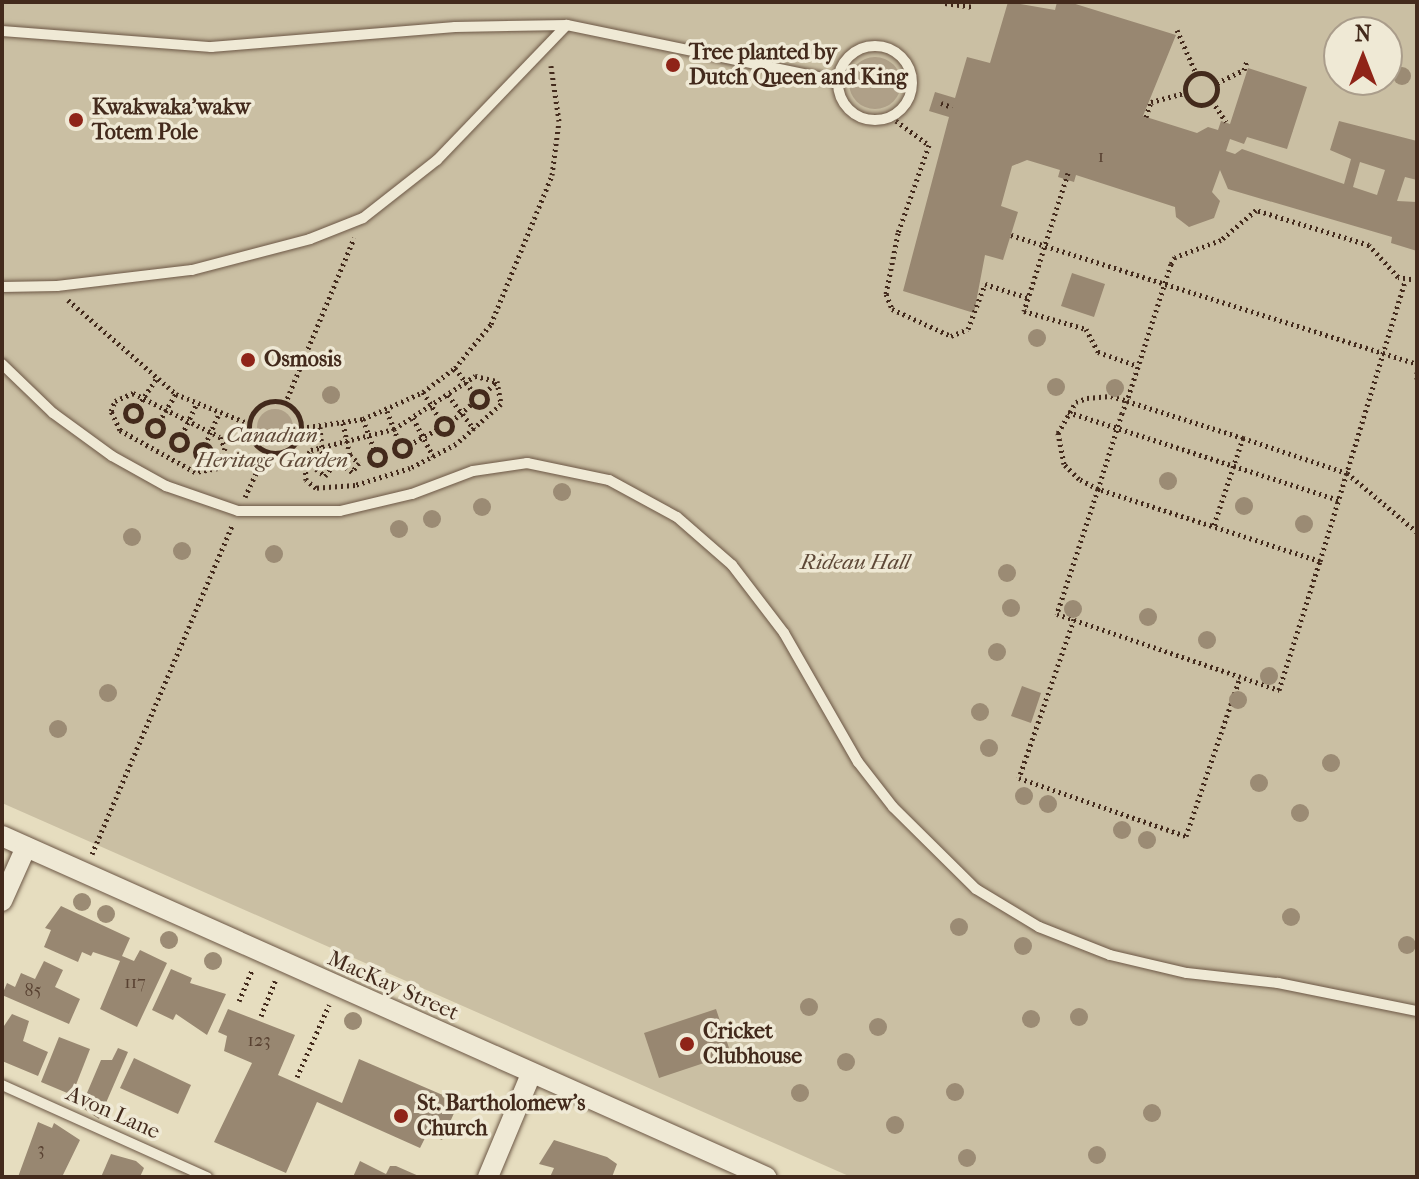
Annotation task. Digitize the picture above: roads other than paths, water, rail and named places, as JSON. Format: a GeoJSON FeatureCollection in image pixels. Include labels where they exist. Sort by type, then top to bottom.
{"type":"FeatureCollection","features":[{"type":"Feature","properties":{"kind":"street","name":"MacKay Street"},"geometry":{"type":"LineString","coordinates":[[2,836],[766,1177]]}},
{"type":"Feature","properties":{"kind":"street"},"geometry":{"type":"LineString","coordinates":[[2,901],[26,847]]}},
{"type":"Feature","properties":{"kind":"street"},"geometry":{"type":"LineString","coordinates":[[488,1177],[531,1074]]}},
{"type":"Feature","properties":{"kind":"lane"},"geometry":{"type":"LineString","coordinates":[[2,31],[211,47],[455,27],[567,25],[838,81]]}},
{"type":"Feature","properties":{"kind":"lane"},"geometry":{"type":"LineString","coordinates":[[2,287],[57,286],[226,263],[363,218],[437,160],[567,25]]}},
{"type":"Feature","properties":{"kind":"lane"},"geometry":{"type":"LineString","coordinates":[[871,47],[895,52],[911,73],[912,86],[902,109],[891,117],[866,119],[845,106],[838,81],[841,68],[858,50],[871,47]]}},
{"type":"Feature","properties":{"kind":"lane"},"geometry":{"type":"LineString","coordinates":[[2,364],[53,413],[112,456],[166,486],[238,511],[301,515],[352,509],[473,471],[527,463],[609,480],[677,517],[732,565],[784,633],[858,762],[893,807],[976,889],[1039,927],[1110,955],[1187,973],[1278,983],[1417,1011]]}},
{"type":"Feature","properties":{"kind":"lane","name":"Avon Lane"},"geometry":{"type":"LineString","coordinates":[[2,1085],[207,1177]]}},
{"type":"Feature","properties":{"kind":"place","name":"Tree planted by Dutch Queen and King"},"geometry":{"type":"Point","coordinates":[673,65]}},
{"type":"Feature","properties":{"kind":"place","name":"Kwakwaka'wakw Totem Pole"},"geometry":{"type":"Point","coordinates":[76,120]}},
{"type":"Feature","properties":{"kind":"place","name":"Osmosis"},"geometry":{"type":"Point","coordinates":[248,360]}},
{"type":"Feature","properties":{"kind":"place","name":"Cricket Clubhouse"},"geometry":{"type":"Point","coordinates":[687,1044]}},
{"type":"Feature","properties":{"kind":"place","name":"St. Bartholomew's Church"},"geometry":{"type":"Point","coordinates":[401,1116]}},
{"type":"Feature","properties":{"kind":"park label","name":"Canadian Heritage Garden"},"geometry":{"type":"Point","coordinates":[272,448]}},
{"type":"Feature","properties":{"kind":"park label","name":"Rideau Hall"},"geometry":{"type":"Point","coordinates":[855,563]}}]}
